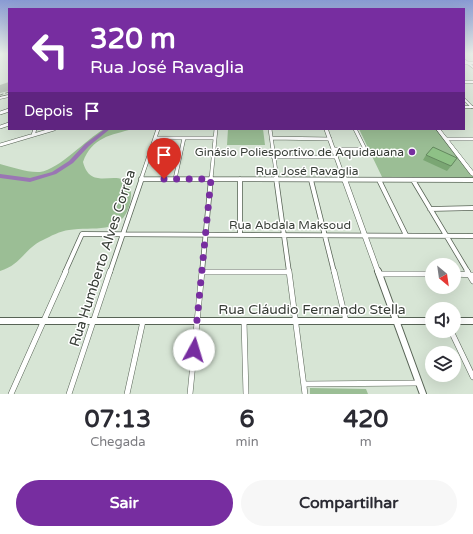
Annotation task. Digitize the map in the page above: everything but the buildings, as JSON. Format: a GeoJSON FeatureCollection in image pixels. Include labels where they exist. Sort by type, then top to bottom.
{"type":"FeatureCollection","features":[{"type":"Feature","properties":{"kind":"main road"},"geometry":{"type":"LineString","coordinates":[[439,130],[473,174]]}},
{"type":"Feature","properties":{"kind":"street"},"geometry":{"type":"LineString","coordinates":[[465,100],[473,107]]}},
{"type":"Feature","properties":{"kind":"street"},"geometry":{"type":"LineString","coordinates":[[33,135],[35,130]]}},
{"type":"Feature","properties":{"kind":"street"},"geometry":{"type":"LineString","coordinates":[[0,145],[50,130]]}},
{"type":"Feature","properties":{"kind":"street","name":"Rua Humberto Alves Corrêa"},"geometry":{"type":"LineString","coordinates":[[70,394],[158,130]]}},
{"type":"Feature","properties":{"kind":"street"},"geometry":{"type":"LineString","coordinates":[[190,394],[216,130]]}},
{"type":"Feature","properties":{"kind":"street"},"geometry":{"type":"LineString","coordinates":[[270,130],[305,394]]}},
{"type":"Feature","properties":{"kind":"street"},"geometry":{"type":"LineString","coordinates":[[326,130],[423,394]]}},
{"type":"Feature","properties":{"kind":"street"},"geometry":{"type":"LineString","coordinates":[[333,149],[365,149],[356,130]]}},
{"type":"Feature","properties":{"kind":"street"},"geometry":{"type":"LineString","coordinates":[[155,138],[215,138]]}},
{"type":"Feature","properties":{"kind":"street"},"geometry":{"type":"LineString","coordinates":[[175,179],[184,138]]}},
{"type":"Feature","properties":{"kind":"street"},"geometry":{"type":"LineString","coordinates":[[271,138],[330,139]]}},
{"type":"Feature","properties":{"kind":"street"},"geometry":{"type":"LineString","coordinates":[[446,139],[473,139]]}},
{"type":"Feature","properties":{"kind":"street"},"geometry":{"type":"LineString","coordinates":[[274,157],[336,157]]}},
{"type":"Feature","properties":{"kind":"street","name":"Rua José Ravaglia"},"geometry":{"type":"LineString","coordinates":[[142,179],[473,180]]}},
{"type":"Feature","properties":{"kind":"street"},"geometry":{"type":"LineString","coordinates":[[240,179],[240,235]]}},
{"type":"Feature","properties":{"kind":"street"},"geometry":{"type":"LineString","coordinates":[[311,180],[346,321]]}},
{"type":"Feature","properties":{"kind":"street"},"geometry":{"type":"LineString","coordinates":[[379,180],[406,235]]}},
{"type":"Feature","properties":{"kind":"street"},"geometry":{"type":"LineString","coordinates":[[413,180],[471,275],[473,281]]}},
{"type":"Feature","properties":{"kind":"street"},"geometry":{"type":"LineString","coordinates":[[430,208],[473,208]]}},
{"type":"Feature","properties":{"kind":"street","name":"Rua Abdala Maksoud"},"geometry":{"type":"LineString","coordinates":[[44,321],[82,234],[473,236]]}},
{"type":"Feature","properties":{"kind":"street"},"geometry":{"type":"LineString","coordinates":[[202,272],[288,272]]}},
{"type":"Feature","properties":{"kind":"street"},"geometry":{"type":"LineString","coordinates":[[379,274],[425,274]]}},
{"type":"Feature","properties":{"kind":"street"},"geometry":{"type":"LineString","coordinates":[[461,274],[471,275]]}},
{"type":"Feature","properties":{"kind":"street","name":"Rua Cláudio Fernando Stella"},"geometry":{"type":"LineString","coordinates":[[0,321],[425,321]]}},
{"type":"Feature","properties":{"kind":"street"},"geometry":{"type":"LineString","coordinates":[[11,394],[44,321]]}},
{"type":"Feature","properties":{"kind":"street"},"geometry":{"type":"LineString","coordinates":[[127,394],[144,321]]}},
{"type":"Feature","properties":{"kind":"street"},"geometry":{"type":"LineString","coordinates":[[244,321],[246,394]]}},
{"type":"Feature","properties":{"kind":"street"},"geometry":{"type":"LineString","coordinates":[[461,321],[473,321]]}},
{"type":"Feature","properties":{"kind":"street"},"geometry":{"type":"LineString","coordinates":[[454,338],[473,377]]}},
{"type":"Feature","properties":{"kind":"street"},"geometry":{"type":"LineString","coordinates":[[304,384],[419,383]]}},
{"type":"Feature","properties":{"kind":"green space"},"geometry":{"type":"Polygon","coordinates":[[[103,130],[129,130],[110,135],[97,142],[87,154],[83,162],[87,171],[92,176],[98,178],[118,178],[124,180],[129,185],[131,199],[126,213],[120,221],[114,225],[62,231],[52,235],[37,243],[13,265],[0,271],[0,164],[30,172],[48,170],[56,166],[103,130]]]}},
{"type":"Feature","properties":{"kind":"green space"},"geometry":{"type":"Polygon","coordinates":[[[228,130],[263,130],[265,145],[227,145],[228,130]]]}},
{"type":"Feature","properties":{"kind":"green space","name":"Ginásio Poliesportivo de Aquidauana"},"geometry":{"type":"Polygon","coordinates":[[[359,130],[437,130],[473,174],[473,180],[383,179],[359,130]]]}},
{"type":"Feature","properties":{"kind":"green space"},"geometry":{"type":"Polygon","coordinates":[[[310,388],[366,389],[368,394],[310,394],[310,388]]]}},
{"type":"Feature","properties":{"kind":"waterway"},"geometry":{"type":"LineString","coordinates":[[0,176],[30,180],[54,173],[71,162],[87,145],[107,130]]}},
{"type":"Feature","properties":{"kind":"runway"},"geometry":{"type":"LineString","coordinates":[[2,89],[8,86]]}},
{"type":"Feature","properties":{"kind":"railway"},"geometry":{"type":"LineString","coordinates":[[0,95],[8,92]]}},
{"type":"Feature","properties":{"kind":"place","name":"Ginásio Poliesportivo de Aquidauana"},"geometry":{"type":"Point","coordinates":[412,152]}},
{"type":"Feature","properties":{"kind":"route"},"geometry":{"type":"LineString","coordinates":[[164,179],[211,179],[194,350]]}}]}
